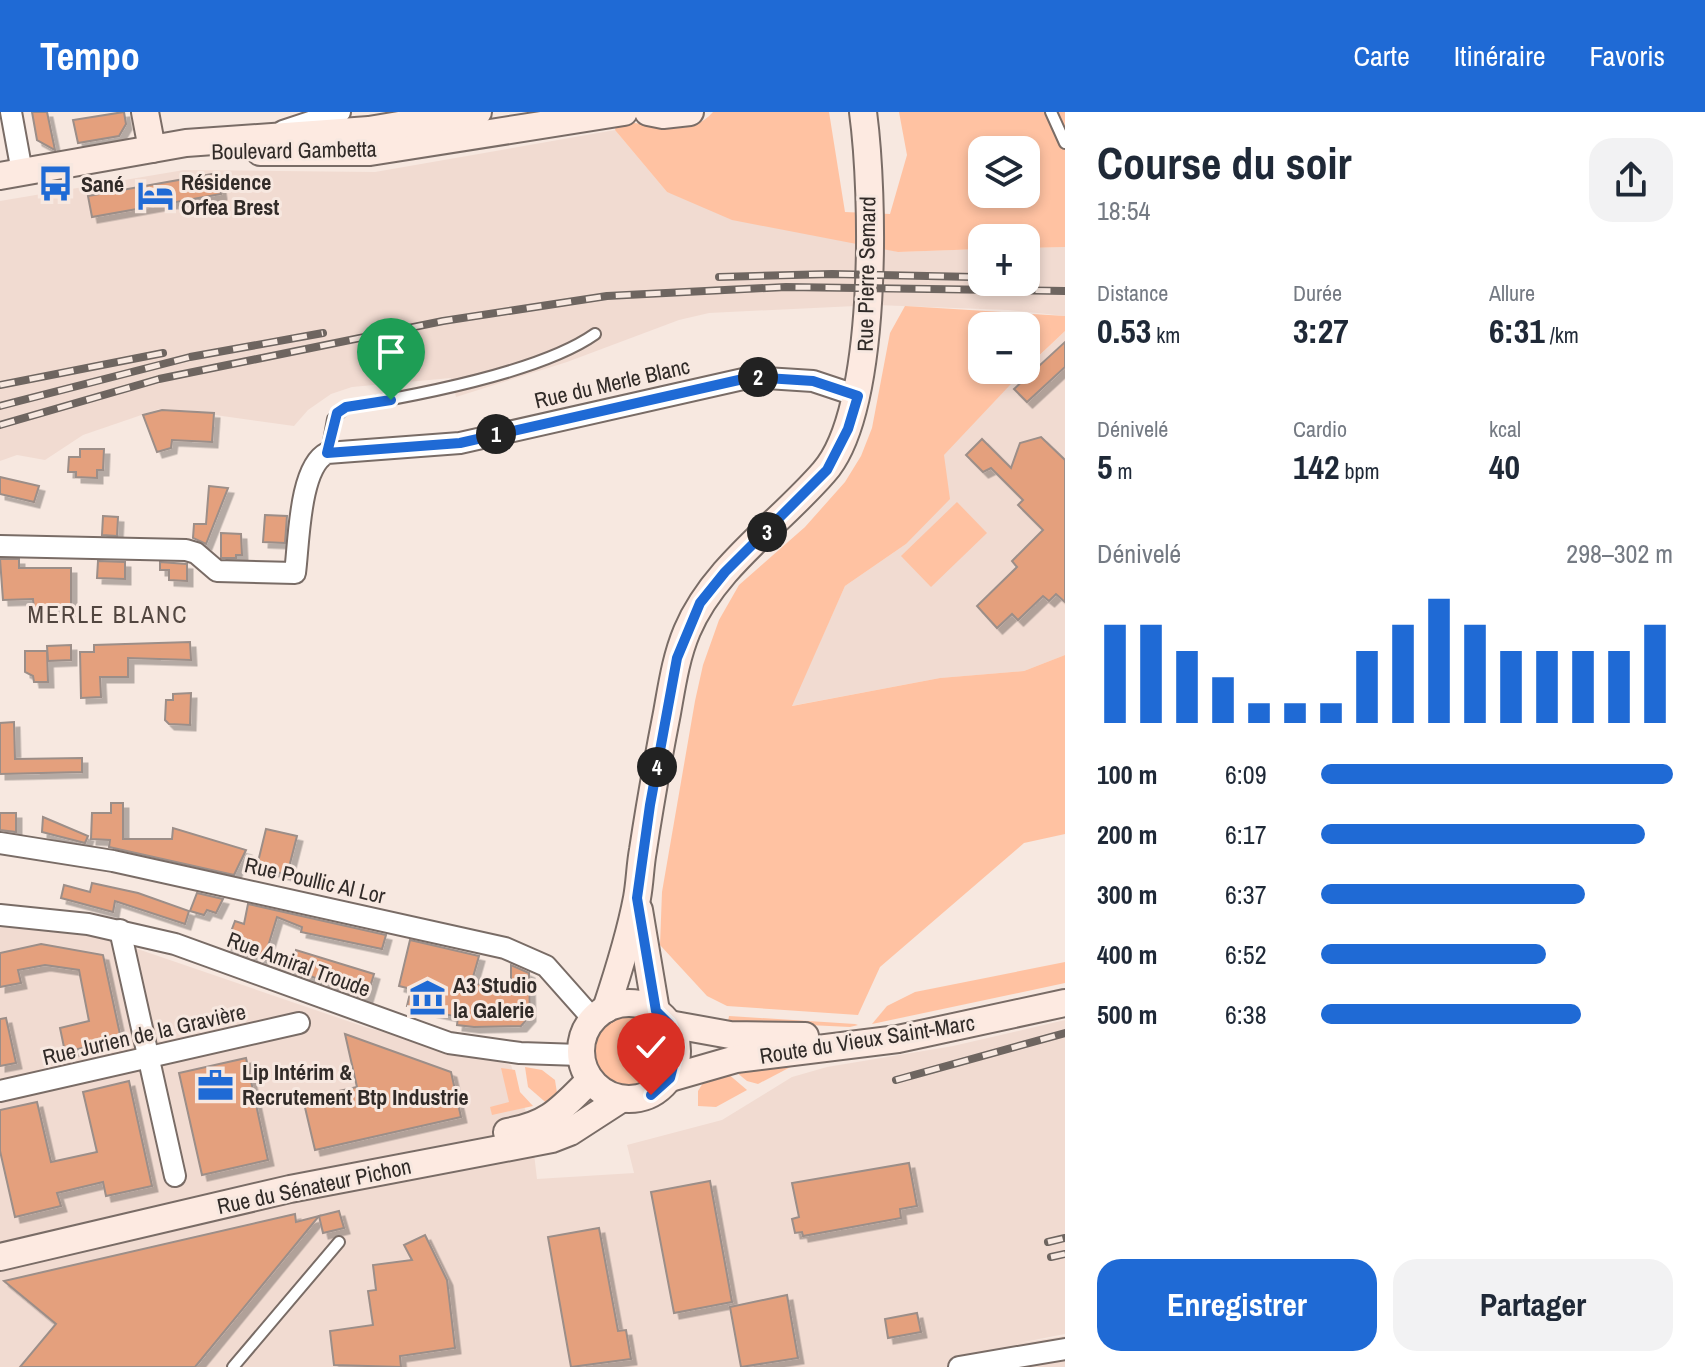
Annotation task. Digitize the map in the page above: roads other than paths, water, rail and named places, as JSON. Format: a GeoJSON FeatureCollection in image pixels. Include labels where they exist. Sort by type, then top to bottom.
{"type":"FeatureCollection","features":[{"type":"Feature","properties":{"kind":"main road"},"geometry":{"type":"LineString","coordinates":[[145,112],[152,149]]}},
{"type":"Feature","properties":{"kind":"main road","name":"Boulevard Gambetta"},"geometry":{"type":"LineString","coordinates":[[11,174],[152,149],[329,128],[369,130],[478,112]]}},
{"type":"Feature","properties":{"kind":"main road","name":"Boulevard Gambetta"},"geometry":{"type":"LineString","coordinates":[[152,149],[329,128],[370,152],[624,112]]}},
{"type":"Feature","properties":{"kind":"main road"},"geometry":{"type":"LineString","coordinates":[[648,112],[663,115],[690,112]]}},
{"type":"Feature","properties":{"kind":"main road","name":"Rue Pierre Semard"},"geometry":{"type":"LineString","coordinates":[[600,1014],[637,898],[671,687],[687,631],[700,603],[725,572],[827,470],[844,440],[858,396],[866,332],[868,213],[863,112]]}},
{"type":"Feature","properties":{"kind":"main road","name":"Rue Pierre Semard"},"geometry":{"type":"LineString","coordinates":[[637,898],[663,1017]]}},
{"type":"Feature","properties":{"kind":"main road","name":"Route du Vieux Saint-Marc"},"geometry":{"type":"LineString","coordinates":[[663,1017],[730,1035],[800,1036],[882,1031],[946,1021],[1065,994]]}},
{"type":"Feature","properties":{"kind":"main road"},"geometry":{"type":"LineString","coordinates":[[634,1003],[663,1017],[678,1046],[670,1078],[651,1095],[621,1099],[598,1089],[590,1080],[580,1055],[583,1035],[600,1014],[634,1003]]}},
{"type":"Feature","properties":{"kind":"main road","name":"Route du Vieux Saint-Marc"},"geometry":{"type":"LineString","coordinates":[[670,1078],[736,1059],[898,1039],[1065,1003]]}},
{"type":"Feature","properties":{"kind":"main road","name":"Rue du Sénateur Pichon"},"geometry":{"type":"LineString","coordinates":[[0,1239],[392,1151],[531,1128],[552,1118],[590,1080]]}},
{"type":"Feature","properties":{"kind":"main road","name":"Rue du Sénateur Pichon"},"geometry":{"type":"LineString","coordinates":[[0,1257],[290,1189],[552,1139],[570,1132],[621,1099]]}},
{"type":"Feature","properties":{"kind":"street"},"geometry":{"type":"LineString","coordinates":[[11,112],[11,174]]}},
{"type":"Feature","properties":{"kind":"street","name":"Rue du Merle Blanc"},"geometry":{"type":"LineString","coordinates":[[327,453],[460,443],[752,377],[813,381],[858,396]]}},
{"type":"Feature","properties":{"kind":"street"},"geometry":{"type":"LineString","coordinates":[[0,546],[186,550],[196,553],[217,571],[295,573],[308,476],[319,458],[327,453]]}},
{"type":"Feature","properties":{"kind":"street","name":"Rue Poullic Al Lor"},"geometry":{"type":"LineString","coordinates":[[0,843],[167,872],[505,948],[546,966],[600,1014]]}},
{"type":"Feature","properties":{"kind":"street","name":"Rue Amiral Troude"},"geometry":{"type":"LineString","coordinates":[[0,915],[120,930],[175,944],[449,1043],[520,1053],[580,1055]]}},
{"type":"Feature","properties":{"kind":"street"},"geometry":{"type":"LineString","coordinates":[[120,930],[175,1176]]}},
{"type":"Feature","properties":{"kind":"street","name":"Rue Jurien de la Gravière"},"geometry":{"type":"LineString","coordinates":[[0,1091],[299,1023]]}},
{"type":"Feature","properties":{"kind":"street"},"geometry":{"type":"LineString","coordinates":[[959,1367],[1065,1349]]}},
{"type":"Feature","properties":{"kind":"lane"},"geometry":{"type":"LineString","coordinates":[[1051,112],[1065,143]]}},
{"type":"Feature","properties":{"kind":"lane"},"geometry":{"type":"LineString","coordinates":[[327,453],[333,419],[346,407],[453,385],[576,347],[595,334]]}},
{"type":"Feature","properties":{"kind":"lane"},"geometry":{"type":"LineString","coordinates":[[233,1367],[339,1242]]}},
{"type":"Feature","properties":{"kind":"railway"},"geometry":{"type":"LineString","coordinates":[[719,277],[832,274],[968,277]]}},
{"type":"Feature","properties":{"kind":"railway"},"geometry":{"type":"LineString","coordinates":[[0,425],[159,379],[443,321],[607,296],[786,287],[1065,291]]}},
{"type":"Feature","properties":{"kind":"railway"},"geometry":{"type":"LineString","coordinates":[[0,406],[190,357],[323,333]]}},
{"type":"Feature","properties":{"kind":"railway"},"geometry":{"type":"LineString","coordinates":[[0,385],[163,353]]}},
{"type":"Feature","properties":{"kind":"railway"},"geometry":{"type":"LineString","coordinates":[[896,1080],[1065,1033]]}},
{"type":"Feature","properties":{"kind":"railway"},"geometry":{"type":"LineString","coordinates":[[1048,1242],[1065,1238]]}},
{"type":"Feature","properties":{"kind":"railway"},"geometry":{"type":"LineString","coordinates":[[1051,1257],[1065,1254]]}},
{"type":"Feature","properties":{"kind":"place","name":"Sané"},"geometry":{"type":"Point","coordinates":[55,184]}},
{"type":"Feature","properties":{"kind":"place","name":"Résidence Orfea Brest"},"geometry":{"type":"Point","coordinates":[155,195]}},
{"type":"Feature","properties":{"kind":"place","name":"A3 Studio la Galerie"},"geometry":{"type":"Point","coordinates":[427,998]}},
{"type":"Feature","properties":{"kind":"place","name":"Lip Intérim & Recrutement Btp Industrie"},"geometry":{"type":"Point","coordinates":[216,1085]}},
{"type":"Feature","properties":{"kind":"district","name":"MERLE BLANC"},"geometry":{"type":"Point","coordinates":[108,615]}}]}
